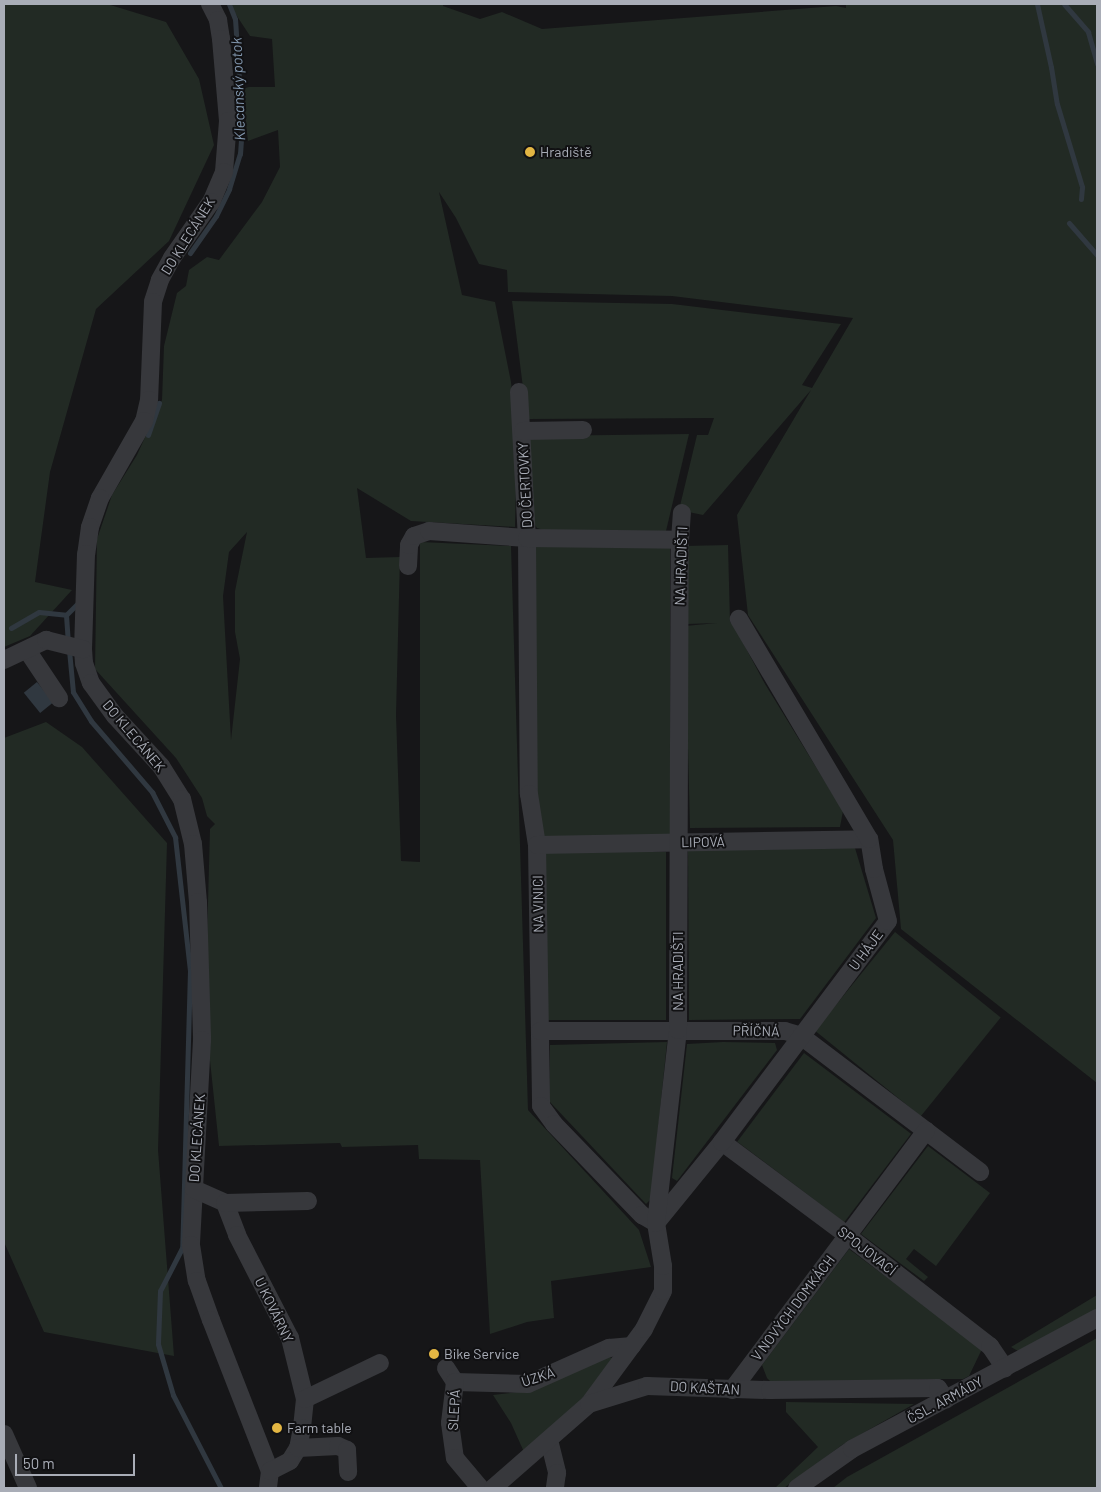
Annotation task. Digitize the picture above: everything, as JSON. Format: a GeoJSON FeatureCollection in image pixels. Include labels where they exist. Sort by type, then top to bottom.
{"type":"FeatureCollection","features":[{"type":"Feature","properties":{"kind":"street","name":"DO KLECÁNEK"},"geometry":{"type":"LineString","coordinates":[[210,4],[218,20],[221,39],[228,121],[224,172],[211,202],[172,258],[160,280],[153,302],[150,400],[144,421],[100,498],[90,527],[86,554],[83,649],[84,663],[91,683],[115,716],[161,766],[182,799],[193,844],[202,993],[201,1076],[191,1245],[197,1281],[269,1480]]}},
{"type":"Feature","properties":{"kind":"street","name":"DO ČERTOVKY"},"geometry":{"type":"LineString","coordinates":[[519,392],[527,538]]}},
{"type":"Feature","properties":{"kind":"street","name":"DO ČERTOVKY"},"geometry":{"type":"LineString","coordinates":[[522,431],[583,430]]}},
{"type":"Feature","properties":{"kind":"street","name":"NA HRADIŠTI"},"geometry":{"type":"LineString","coordinates":[[589,1404],[632,1346],[655,1309],[663,1291],[663,1266],[656,1224],[678,1030],[680,540],[682,513]]}},
{"type":"Feature","properties":{"kind":"street"},"geometry":{"type":"LineString","coordinates":[[408,566],[409,545],[414,536],[429,531],[527,538],[680,540]]}},
{"type":"Feature","properties":{"kind":"street","name":"NA VINICI"},"geometry":{"type":"LineString","coordinates":[[527,538],[530,794],[537,844],[542,1106],[554,1124],[642,1215],[656,1224]]}},
{"type":"Feature","properties":{"kind":"street","name":"U HÁJE"},"geometry":{"type":"LineString","coordinates":[[656,1224],[722,1142],[888,921],[874,869],[869,839],[739,619]]}},
{"type":"Feature","properties":{"kind":"street"},"geometry":{"type":"LineString","coordinates":[[4,660],[46,640],[83,649]]}},
{"type":"Feature","properties":{"kind":"street"},"geometry":{"type":"LineString","coordinates":[[27,650],[59,698]]}},
{"type":"Feature","properties":{"kind":"street","name":"LIPOVÁ"},"geometry":{"type":"LineString","coordinates":[[537,844],[869,839]]}},
{"type":"Feature","properties":{"kind":"street","name":"PŘÍČNÁ"},"geometry":{"type":"LineString","coordinates":[[540,1031],[786,1031],[801,1036],[980,1172]]}},
{"type":"Feature","properties":{"kind":"street","name":"V NOVÝCH DOMKÁCH"},"geometry":{"type":"LineString","coordinates":[[732,1390],[848,1236],[931,1135]]}},
{"type":"Feature","properties":{"kind":"street","name":"SPOJOVACÍ"},"geometry":{"type":"LineString","coordinates":[[722,1142],[848,1236],[990,1346],[1006,1368]]}},
{"type":"Feature","properties":{"kind":"street"},"geometry":{"type":"LineString","coordinates":[[194,1189],[225,1203],[308,1201]]}},
{"type":"Feature","properties":{"kind":"street","name":"U KOVÁRNY"},"geometry":{"type":"LineString","coordinates":[[225,1203],[237,1235],[290,1338],[305,1399],[298,1448]]}},
{"type":"Feature","properties":{"kind":"street","name":"ČSL. ARMÁDY"},"geometry":{"type":"LineString","coordinates":[[797,1488],[852,1449],[1097,1318]]}},
{"type":"Feature","properties":{"kind":"street","name":"ÚZKÁ"},"geometry":{"type":"LineString","coordinates":[[451,1375],[528,1384],[609,1348],[632,1346]]}},
{"type":"Feature","properties":{"kind":"street"},"geometry":{"type":"LineString","coordinates":[[305,1399],[380,1363]]}},
{"type":"Feature","properties":{"kind":"street","name":"SLEPÁ"},"geometry":{"type":"LineString","coordinates":[[451,1375],[450,1423],[455,1458],[480,1488]]}},
{"type":"Feature","properties":{"kind":"street","name":"DO KAŠTAN"},"geometry":{"type":"LineString","coordinates":[[493,1488],[589,1404],[647,1386],[732,1390],[938,1388],[946,1400]]}},
{"type":"Feature","properties":{"kind":"street"},"geometry":{"type":"LineString","coordinates":[[4,1434],[28,1488]]}},
{"type":"Feature","properties":{"kind":"street"},"geometry":{"type":"LineString","coordinates":[[549,1440],[557,1473],[554,1488]]}},
{"type":"Feature","properties":{"kind":"street"},"geometry":{"type":"LineString","coordinates":[[269,1480],[290,1461],[298,1448],[338,1446],[347,1450],[348,1472]]}},
{"type":"Feature","properties":{"kind":"shaded area"},"geometry":{"type":"Polygon","coordinates":[[[4,4],[107,4],[166,22],[199,79],[214,145],[169,241],[96,309],[50,472],[35,582],[72,590],[30,636],[4,647],[4,4]]]}},
{"type":"Feature","properties":{"kind":"shaded area"},"geometry":{"type":"Polygon","coordinates":[[[229,4],[443,4],[443,6],[480,19],[502,12],[542,29],[836,6],[846,8],[846,4],[1097,4],[1097,1083],[901,929],[893,840],[748,615],[737,515],[811,390],[703,515],[679,510],[697,435],[708,435],[714,418],[527,419],[512,301],[672,304],[841,324],[802,385],[812,388],[853,318],[672,296],[508,292],[507,270],[479,264],[456,218],[439,192],[462,295],[495,302],[511,382],[517,438],[515,527],[411,521],[357,488],[366,558],[400,557],[396,715],[401,861],[420,862],[420,542],[511,546],[528,1110],[639,1230],[651,1267],[551,1281],[554,1318],[527,1322],[490,1334],[480,1160],[419,1159],[418,1145],[342,1147],[340,1143],[219,1146],[205,1013],[210,829],[215,824],[207,816],[202,798],[176,758],[95,669],[97,539],[112,495],[137,455],[162,400],[164,346],[177,293],[186,286],[189,270],[207,257],[219,260],[262,202],[280,167],[278,130],[248,141],[242,89],[249,87],[275,87],[272,39],[250,36],[229,4]],[[247,532],[229,552],[223,596],[231,740],[240,659],[235,632],[235,591],[247,532]]]}},
{"type":"Feature","properties":{"kind":"shaded area"},"geometry":{"type":"Polygon","coordinates":[[[689,434],[666,531],[550,532],[537,528],[532,521],[528,441],[533,436],[689,434]]]}},
{"type":"Feature","properties":{"kind":"shaded area"},"geometry":{"type":"Polygon","coordinates":[[[536,545],[670,545],[670,836],[536,836],[536,545]]]}},
{"type":"Feature","properties":{"kind":"shaded area"},"geometry":{"type":"Polygon","coordinates":[[[728,545],[730,622],[733,624],[765,684],[843,811],[840,827],[690,828],[685,626],[717,623],[687,624],[685,546],[728,545]]]}},
{"type":"Feature","properties":{"kind":"shaded area"},"geometry":{"type":"Polygon","coordinates":[[[37,682],[53,702],[40,713],[24,693],[37,682]]]}},
{"type":"Feature","properties":{"kind":"shaded area"},"geometry":{"type":"Polygon","coordinates":[[[46,722],[82,747],[167,843],[158,1150],[174,1356],[44,1332],[4,1242],[4,738],[46,722]]]}},
{"type":"Feature","properties":{"kind":"shaded area"},"geometry":{"type":"Polygon","coordinates":[[[855,848],[876,918],[800,1019],[689,1020],[688,850],[855,848]]]}},
{"type":"Feature","properties":{"kind":"shaded area"},"geometry":{"type":"Polygon","coordinates":[[[543,852],[666,852],[666,1020],[543,1020],[543,852]]]}},
{"type":"Feature","properties":{"kind":"shaded area"},"geometry":{"type":"Polygon","coordinates":[[[895,932],[1001,1018],[921,1116],[815,1031],[895,932]]]}},
{"type":"Feature","properties":{"kind":"shaded area"},"geometry":{"type":"Polygon","coordinates":[[[667,1042],[651,1199],[646,1204],[549,1101],[550,1045],[667,1042]]]}},
{"type":"Feature","properties":{"kind":"shaded area"},"geometry":{"type":"Polygon","coordinates":[[[723,1042],[775,1043],[777,1050],[677,1181],[672,1178],[687,1044],[723,1042]]]}},
{"type":"Feature","properties":{"kind":"shaded area"},"geometry":{"type":"Polygon","coordinates":[[[804,1053],[911,1134],[844,1222],[737,1142],[804,1053]]]}},
{"type":"Feature","properties":{"kind":"shaded area"},"geometry":{"type":"Polygon","coordinates":[[[928,1146],[990,1193],[936,1266],[914,1249],[906,1259],[928,1277],[924,1281],[861,1234],[928,1146]]]}},
{"type":"Feature","properties":{"kind":"shaded area"},"geometry":{"type":"Polygon","coordinates":[[[849,1249],[982,1349],[969,1376],[963,1379],[836,1384],[770,1381],[767,1378],[762,1365],[849,1249]]]}},
{"type":"Feature","properties":{"kind":"shaded area"},"geometry":{"type":"Polygon","coordinates":[[[1097,1295],[1097,1310],[1020,1352],[1011,1347],[1097,1295]]]}},
{"type":"Feature","properties":{"kind":"shaded area"},"geometry":{"type":"Polygon","coordinates":[[[1097,1338],[1097,1488],[833,1488],[847,1477],[1097,1338]]]}},
{"type":"Feature","properties":{"kind":"shaded area"},"geometry":{"type":"Polygon","coordinates":[[[608,1356],[612,1358],[585,1399],[524,1452],[511,1423],[493,1395],[517,1392],[608,1356]]]}},
{"type":"Feature","properties":{"kind":"shaded area"},"geometry":{"type":"Polygon","coordinates":[[[786,1402],[914,1404],[842,1445],[784,1488],[775,1488],[818,1447],[786,1412],[786,1402]]]}},
{"type":"Feature","properties":{"kind":"waterway","name":"Klecanský potok"},"geometry":{"type":"LineString","coordinates":[[190,253],[216,216],[229,189],[240,154],[242,124],[235,19],[229,4]]}},
{"type":"Feature","properties":{"kind":"waterway"},"geometry":{"type":"LineString","coordinates":[[1037,4],[1057,104],[1082,187],[1081,199]]}},
{"type":"Feature","properties":{"kind":"waterway"},"geometry":{"type":"LineString","coordinates":[[1064,4],[1088,32],[1097,64]]}},
{"type":"Feature","properties":{"kind":"waterway"},"geometry":{"type":"LineString","coordinates":[[1069,223],[1097,255]]}},
{"type":"Feature","properties":{"kind":"waterway","name":"Klecanský potok"},"geometry":{"type":"LineString","coordinates":[[148,435],[159,403]]}},
{"type":"Feature","properties":{"kind":"waterway","name":"Klecanský potok"},"geometry":{"type":"LineString","coordinates":[[11,628],[39,612],[66,615],[78,603]]}},
{"type":"Feature","properties":{"kind":"waterway"},"geometry":{"type":"LineString","coordinates":[[66,615],[68,641]]}},
{"type":"Feature","properties":{"kind":"waterway"},"geometry":{"type":"LineString","coordinates":[[69,650],[73,692],[91,721],[152,792],[175,837],[190,970],[182,1248],[160,1291],[158,1344],[173,1395],[221,1488]]}},
{"type":"Feature","properties":{"kind":"place","name":"Hradiště"},"geometry":{"type":"Point","coordinates":[530,152]}},
{"type":"Feature","properties":{"kind":"place","name":"Bike Service"},"geometry":{"type":"Point","coordinates":[434,1354]}},
{"type":"Feature","properties":{"kind":"place","name":"Farm table"},"geometry":{"type":"Point","coordinates":[277,1428]}}]}
